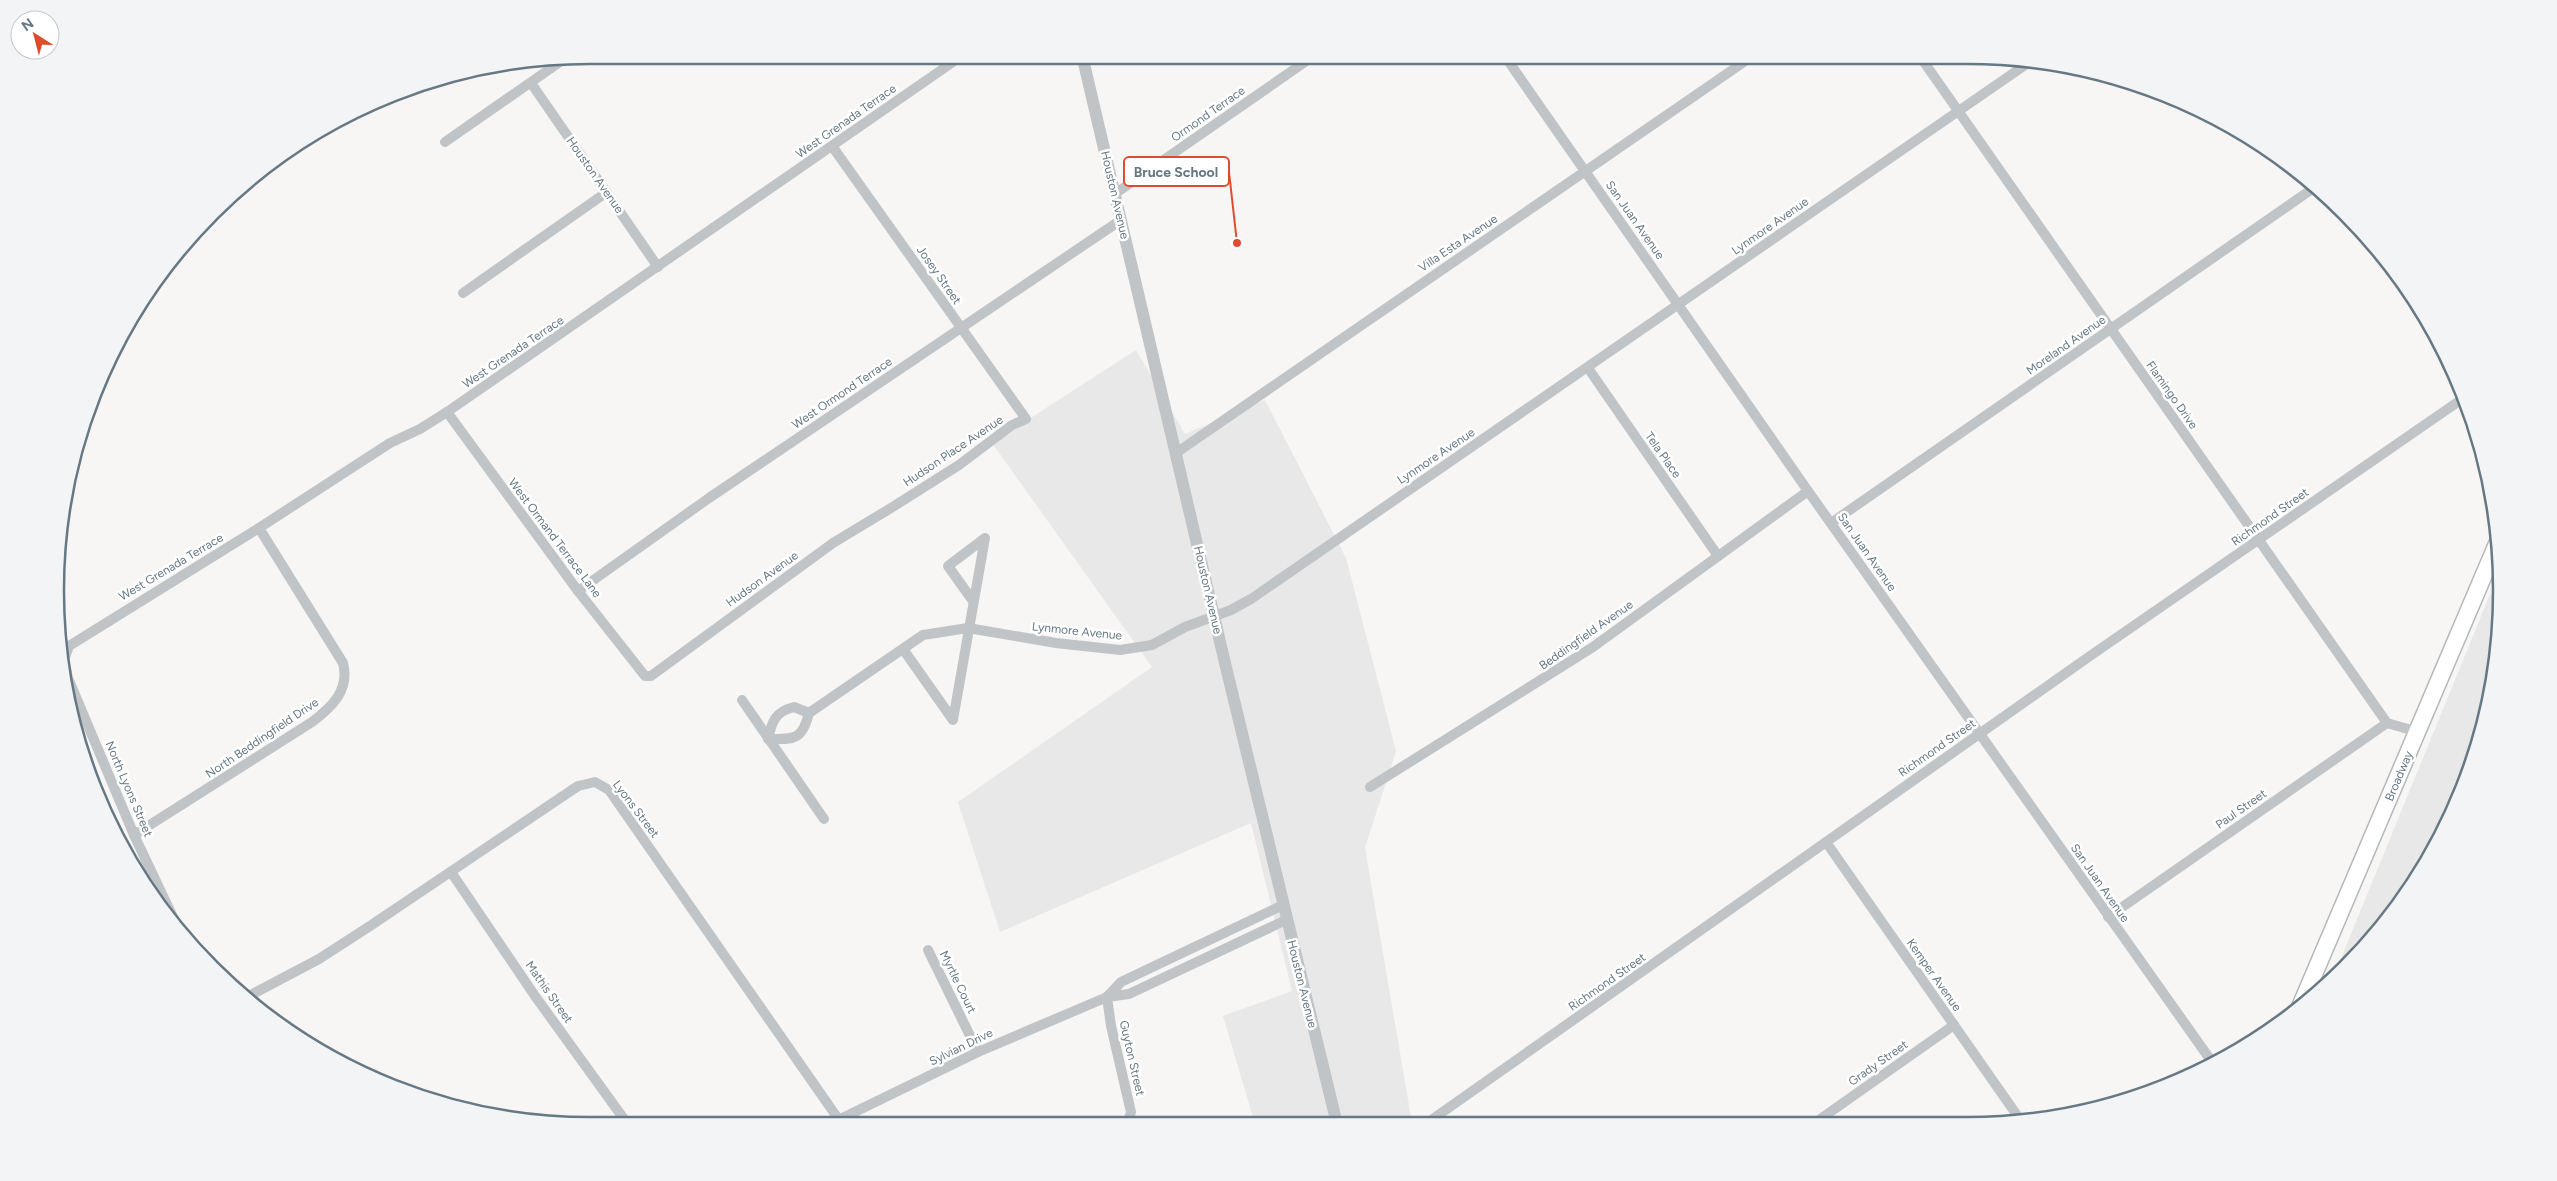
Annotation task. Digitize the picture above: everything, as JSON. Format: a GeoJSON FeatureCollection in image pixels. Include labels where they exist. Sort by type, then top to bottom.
{"type":"FeatureCollection","features":[{"type":"Feature","properties":{"kind":"main road","name":"Broadway"},"geometry":{"type":"LineString","coordinates":[[2306,993],[2492,556]]}},
{"type":"Feature","properties":{"kind":"street","name":"West Grenada Terrace"},"geometry":{"type":"LineString","coordinates":[[67,649],[86,634],[259,528],[390,443],[420,429],[447,412],[950,64]]}},
{"type":"Feature","properties":{"kind":"street","name":"Houston Avenue"},"geometry":{"type":"LineString","coordinates":[[1084,64],[1116,193],[1213,616],[1335,1117]]}},
{"type":"Feature","properties":{"kind":"street","name":"Ormond Terrace"},"geometry":{"type":"LineString","coordinates":[[1116,193],[1302,64]]}},
{"type":"Feature","properties":{"kind":"street","name":"San Juan Avenue"},"geometry":{"type":"LineString","coordinates":[[1510,64],[1808,491],[2209,1058]]}},
{"type":"Feature","properties":{"kind":"street","name":"Villa Esta Avenue"},"geometry":{"type":"LineString","coordinates":[[1176,453],[1741,64]]}},
{"type":"Feature","properties":{"kind":"street","name":"Flamingo Drive"},"geometry":{"type":"LineString","coordinates":[[1925,64],[2387,722]]}},
{"type":"Feature","properties":{"kind":"street"},"geometry":{"type":"LineString","coordinates":[[445,142],[556,65]]}},
{"type":"Feature","properties":{"kind":"street","name":"Lynmore Avenue"},"geometry":{"type":"LineString","coordinates":[[768,739],[794,739],[805,730],[809,714],[923,635],[968,628],[1056,643],[1120,650],[1152,644],[1213,616],[1231,610],[1251,599],[1588,368],[2022,67]]}},
{"type":"Feature","properties":{"kind":"street","name":"Houston Avenue"},"geometry":{"type":"LineString","coordinates":[[531,84],[658,267]]}},
{"type":"Feature","properties":{"kind":"street","name":"Josey Street"},"geometry":{"type":"LineString","coordinates":[[832,146],[1026,419]]}},
{"type":"Feature","properties":{"kind":"street","name":"Moreland Avenue"},"geometry":{"type":"LineString","coordinates":[[1831,523],[2310,191]]}},
{"type":"Feature","properties":{"kind":"street"},"geometry":{"type":"LineString","coordinates":[[462,293],[606,192]]}},
{"type":"Feature","properties":{"kind":"street","name":"West Ormond Terrace"},"geometry":{"type":"LineString","coordinates":[[578,591],[709,498],[1122,220]]}},
{"type":"Feature","properties":{"kind":"street","name":"Tela Place"},"geometry":{"type":"LineString","coordinates":[[1588,368],[1718,556]]}},
{"type":"Feature","properties":{"kind":"street","name":"Richmond Street"},"geometry":{"type":"LineString","coordinates":[[1436,1117],[1980,734],[2458,402]]}},
{"type":"Feature","properties":{"kind":"street","name":"West Ormand Terrace Lane"},"geometry":{"type":"LineString","coordinates":[[447,412],[578,591],[645,676]]}},
{"type":"Feature","properties":{"kind":"street","name":"Hudson Place Avenue"},"geometry":{"type":"LineString","coordinates":[[896,505],[959,464],[1012,426],[1026,419]]}},
{"type":"Feature","properties":{"kind":"street","name":"Beddingfield Avenue"},"geometry":{"type":"LineString","coordinates":[[1370,787],[1548,677],[1808,491]]}},
{"type":"Feature","properties":{"kind":"street","name":"Hudson Avenue"},"geometry":{"type":"LineString","coordinates":[[645,676],[651,676],[833,543],[896,505]]}},
{"type":"Feature","properties":{"kind":"street","name":"North Beddingfield Drive"},"geometry":{"type":"LineString","coordinates":[[134,835],[312,722],[334,704],[344,686],[342,663],[259,528]]}},
{"type":"Feature","properties":{"kind":"street"},"geometry":{"type":"LineString","coordinates":[[903,649],[953,720],[985,538],[948,566],[973,601]]}},
{"type":"Feature","properties":{"kind":"street","name":"North Lyons Street"},"geometry":{"type":"LineString","coordinates":[[74,692],[134,835],[164,899]]}},
{"type":"Feature","properties":{"kind":"street"},"geometry":{"type":"LineString","coordinates":[[742,700],[824,819]]}},
{"type":"Feature","properties":{"kind":"street"},"geometry":{"type":"LineString","coordinates":[[768,739],[772,721],[781,711],[794,707],[809,714]]}},
{"type":"Feature","properties":{"kind":"street"},"geometry":{"type":"LineString","coordinates":[[2387,722],[2418,732]]}},
{"type":"Feature","properties":{"kind":"street","name":"Paul Street"},"geometry":{"type":"LineString","coordinates":[[2108,917],[2387,722]]}},
{"type":"Feature","properties":{"kind":"street","name":"Lyons Street"},"geometry":{"type":"LineString","coordinates":[[252,994],[319,959],[578,786],[595,782],[604,785],[837,1117]]}},
{"type":"Feature","properties":{"kind":"street","name":"Kemper Avenue"},"geometry":{"type":"LineString","coordinates":[[1826,842],[2017,1115]]}},
{"type":"Feature","properties":{"kind":"street","name":"Mathis Street"},"geometry":{"type":"LineString","coordinates":[[451,872],[535,996],[622,1117]]}},
{"type":"Feature","properties":{"kind":"street","name":"Sylvian Drive"},"geometry":{"type":"LineString","coordinates":[[1107,997],[1121,982],[1283,905]]}},
{"type":"Feature","properties":{"kind":"street","name":"Sylvian Drive"},"geometry":{"type":"LineString","coordinates":[[845,1117],[978,1052],[1107,997],[1129,994],[1286,920]]}},
{"type":"Feature","properties":{"kind":"street","name":"Myrtle Court"},"geometry":{"type":"LineString","coordinates":[[928,950],[978,1052]]}},
{"type":"Feature","properties":{"kind":"street","name":"Guyton Street"},"geometry":{"type":"LineString","coordinates":[[1107,997],[1111,1026],[1132,1112],[1130,1117]]}},
{"type":"Feature","properties":{"kind":"street","name":"Grady Street"},"geometry":{"type":"LineString","coordinates":[[1823,1117],[1954,1025]]}},
{"type":"Feature","properties":{"kind":"shaded area"},"geometry":{"type":"Polygon","coordinates":[[[1136,350],[1185,434],[1265,400],[1346,558],[1396,751],[1365,848],[1411,1117],[1253,1117],[1223,1016],[1292,991],[1251,823],[1000,932],[958,802],[1152,667],[992,443],[1136,350]]]}},
{"type":"Feature","properties":{"kind":"shaded area"},"geometry":{"type":"Polygon","coordinates":[[[2493,587],[2489,659],[2483,693],[2465,760],[2453,792],[2423,854],[2404,883],[2363,938],[2339,963],[2493,587]]]}},
{"type":"Feature","properties":{"kind":"place","name":"Bruce School"},"geometry":{"type":"Point","coordinates":[1237,243]}}]}
